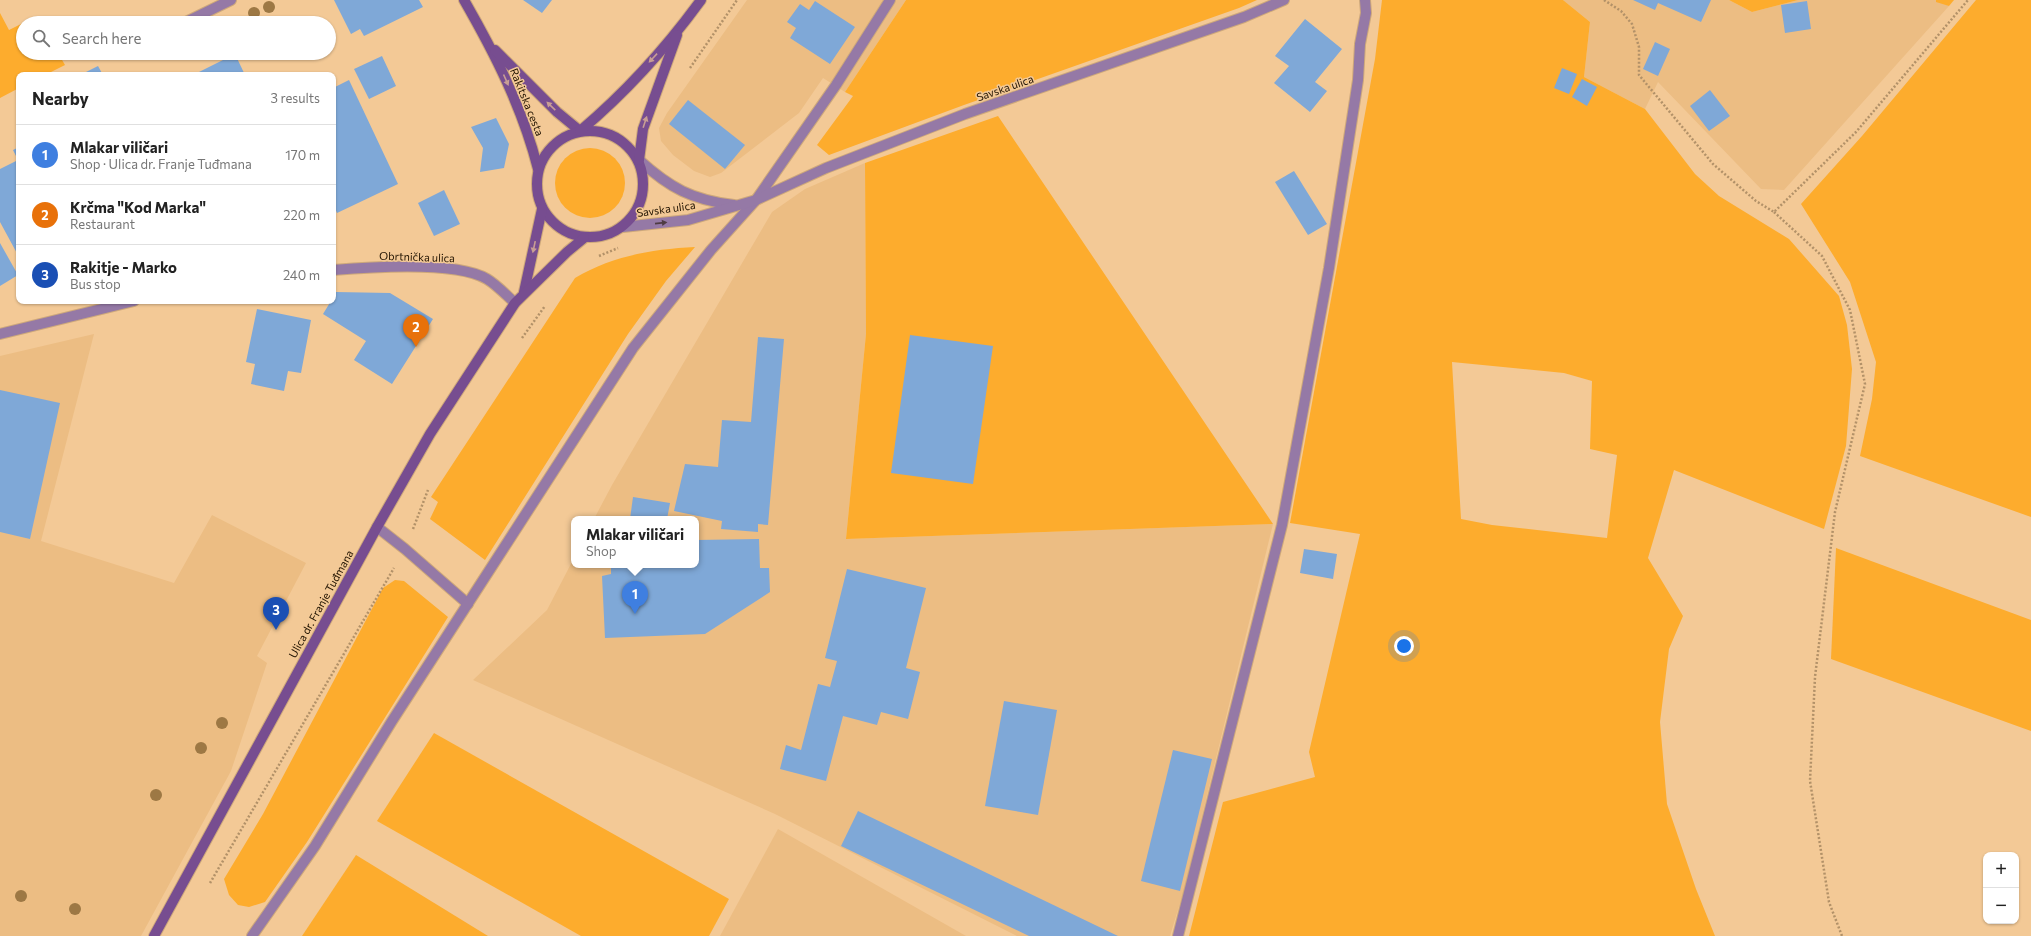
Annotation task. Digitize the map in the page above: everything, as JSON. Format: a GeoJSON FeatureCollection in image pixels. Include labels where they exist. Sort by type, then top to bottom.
{"type":"FeatureCollection","features":[{"type":"Feature","properties":{"kind":"main road","name":"Rakitska cesta"},"geometry":{"type":"LineString","coordinates":[[464,0],[490,45],[530,137],[538,169]]}},
{"type":"Feature","properties":{"kind":"main road"},"geometry":{"type":"LineString","coordinates":[[580,131],[601,131],[619,138],[628,145],[639,160],[644,178],[643,196],[635,214],[622,227],[602,236],[584,238],[569,234],[554,224],[542,209],[536,188],[538,169],[548,150],[563,138],[580,131],[607,108],[680,30],[701,0]]}},
{"type":"Feature","properties":{"kind":"main road"},"geometry":{"type":"LineString","coordinates":[[639,160],[643,129],[680,30]]}},
{"type":"Feature","properties":{"kind":"main road","name":"Rakitska cesta"},"geometry":{"type":"LineString","coordinates":[[490,45],[557,112],[580,131]]}},
{"type":"Feature","properties":{"kind":"main road","name":"Ulica dr. Franje Tuđmana"},"geometry":{"type":"LineString","coordinates":[[524,292],[542,209]]}},
{"type":"Feature","properties":{"kind":"main road","name":"Ulica dr. Franje Tuđmana"},"geometry":{"type":"LineString","coordinates":[[154,936],[377,527],[430,434],[515,303],[524,292],[584,238]]}},
{"type":"Feature","properties":{"kind":"street"},"geometry":{"type":"LineString","coordinates":[[198,16],[231,0]]}},
{"type":"Feature","properties":{"kind":"street"},"geometry":{"type":"LineString","coordinates":[[252,936],[315,846],[392,721],[633,348],[711,250],[756,200],[836,85],[890,0]]}},
{"type":"Feature","properties":{"kind":"street","name":"Savska ulica"},"geometry":{"type":"LineString","coordinates":[[622,227],[688,220],[756,200],[826,168],[958,117],[1244,17],[1284,0]]}},
{"type":"Feature","properties":{"kind":"street"},"geometry":{"type":"LineString","coordinates":[[1178,936],[1282,525],[1329,268],[1358,80],[1360,44],[1366,13],[1365,0]]}},
{"type":"Feature","properties":{"kind":"street","name":"Savska ulica"},"geometry":{"type":"LineString","coordinates":[[639,160],[662,181],[690,196],[713,202],[736,205]]}},
{"type":"Feature","properties":{"kind":"street","name":"Obrtnička ulica"},"geometry":{"type":"LineString","coordinates":[[336,270],[369,267],[451,268],[474,273],[487,279],[515,303]]}},
{"type":"Feature","properties":{"kind":"street"},"geometry":{"type":"LineString","coordinates":[[0,334],[122,304]]}},
{"type":"Feature","properties":{"kind":"street"},"geometry":{"type":"LineString","coordinates":[[377,527],[405,549],[468,604]]}},
{"type":"Feature","properties":{"kind":"path"},"geometry":{"type":"LineString","coordinates":[[689,69],[737,0]]}},
{"type":"Feature","properties":{"kind":"path"},"geometry":{"type":"LineString","coordinates":[[1604,0],[1621,11],[1632,24],[1639,48],[1639,75],[1713,164],[1756,201],[1774,212],[1822,256],[1850,310],[1865,384],[1834,512],[1815,677],[1810,781],[1829,902],[1842,936]]}},
{"type":"Feature","properties":{"kind":"path"},"geometry":{"type":"LineString","coordinates":[[1774,212],[1856,132],[1968,0]]}},
{"type":"Feature","properties":{"kind":"path"},"geometry":{"type":"LineString","coordinates":[[596,256],[625,247]]}},
{"type":"Feature","properties":{"kind":"path"},"geometry":{"type":"LineString","coordinates":[[522,338],[547,304]]}},
{"type":"Feature","properties":{"kind":"path"},"geometry":{"type":"LineString","coordinates":[[208,887],[405,549],[428,490]]}},
{"type":"Feature","properties":{"kind":"shaded area"},"geometry":{"type":"Polygon","coordinates":[[[747,0],[906,0],[845,92],[823,78],[799,113],[721,173],[710,177],[694,171],[673,155],[661,141],[659,128],[667,113],[747,0]]]}},
{"type":"Feature","properties":{"kind":"shaded area"},"geometry":{"type":"Polygon","coordinates":[[[906,0],[1257,0],[1239,8],[964,105],[829,155],[817,145],[853,96],[845,92],[906,0]]]}},
{"type":"Feature","properties":{"kind":"shaded area"},"geometry":{"type":"Polygon","coordinates":[[[1382,0],[1563,0],[1590,22],[1584,77],[1645,109],[1695,174],[1719,196],[1789,239],[1839,296],[1847,325],[1852,369],[1846,446],[1824,529],[1674,470],[1648,558],[1683,616],[1669,649],[1660,722],[1667,804],[1696,889],[1715,936],[1189,936],[1223,802],[1315,777],[1309,752],[1360,534],[1290,523],[1375,59],[1382,0]],[[1452,362],[1461,519],[1492,525],[1607,538],[1617,455],[1590,449],[1592,381],[1564,373],[1452,362]]]}},
{"type":"Feature","properties":{"kind":"shaded area"},"geometry":{"type":"Polygon","coordinates":[[[1563,0],[1729,0],[1752,12],[1798,0],[1936,0],[1949,6],[1784,190],[1761,189],[1658,82],[1645,109],[1584,77],[1590,22],[1563,0]]]}},
{"type":"Feature","properties":{"kind":"shaded area"},"geometry":{"type":"Polygon","coordinates":[[[1729,0],[1798,0],[1752,12],[1729,0]]]}},
{"type":"Feature","properties":{"kind":"shaded area"},"geometry":{"type":"Polygon","coordinates":[[[1936,0],[1954,0],[1949,6],[1936,2],[1936,0]]]}},
{"type":"Feature","properties":{"kind":"shaded area"},"geometry":{"type":"Polygon","coordinates":[[[1976,0],[2031,0],[2031,517],[1860,456],[1872,399],[1876,362],[1850,282],[1801,204],[1862,136],[1976,0]]]}},
{"type":"Feature","properties":{"kind":"shaded area"},"geometry":{"type":"Polygon","coordinates":[[[0,13],[9,30],[16,26],[16,60],[62,60],[65,65],[51,72],[16,72],[16,90],[0,98],[0,13]]]}},
{"type":"Feature","properties":{"kind":"shaded area"},"geometry":{"type":"Polygon","coordinates":[[[998,116],[1273,524],[846,539],[866,334],[865,163],[998,116]]]}},
{"type":"Feature","properties":{"kind":"shaded area"},"geometry":{"type":"Polygon","coordinates":[[[590,148],[603,151],[615,158],[622,170],[625,183],[622,196],[615,208],[603,215],[590,218],[577,215],[565,208],[558,196],[555,183],[558,170],[565,158],[577,151],[590,148]]]}},
{"type":"Feature","properties":{"kind":"shaded area"},"geometry":{"type":"Polygon","coordinates":[[[865,163],[866,334],[846,539],[1273,524],[1184,890],[1170,936],[1017,936],[775,814],[473,680],[547,610],[571,564],[571,568],[699,568],[699,516],[596,516],[612,485],[772,212],[805,189],[865,163]]]}},
{"type":"Feature","properties":{"kind":"shaded area"},"geometry":{"type":"Polygon","coordinates":[[[695,247],[666,281],[628,334],[485,560],[430,519],[438,502],[431,497],[575,278],[603,264],[633,255],[695,247]]]}},
{"type":"Feature","properties":{"kind":"shaded area"},"geometry":{"type":"Polygon","coordinates":[[[94,334],[41,541],[174,583],[212,515],[306,563],[257,656],[267,663],[231,771],[141,936],[0,936],[0,356],[94,334]]]}},
{"type":"Feature","properties":{"kind":"shaded area"},"geometry":{"type":"Polygon","coordinates":[[[1836,548],[2031,620],[2031,731],[1831,659],[1836,548]]]}},
{"type":"Feature","properties":{"kind":"shaded area"},"geometry":{"type":"Polygon","coordinates":[[[395,580],[404,581],[448,617],[307,842],[265,902],[249,907],[238,905],[229,895],[224,879],[263,814],[383,588],[395,580]]]}},
{"type":"Feature","properties":{"kind":"shaded area"},"geometry":{"type":"Polygon","coordinates":[[[434,733],[729,899],[709,936],[581,936],[377,821],[434,733]]]}},
{"type":"Feature","properties":{"kind":"shaded area"},"geometry":{"type":"Polygon","coordinates":[[[778,829],[966,936],[720,936],[778,829]]]}},
{"type":"Feature","properties":{"kind":"shaded area"},"geometry":{"type":"Polygon","coordinates":[[[356,855],[488,936],[302,936],[356,855]]]}},
{"type":"Feature","properties":{"kind":"building"},"geometry":{"type":"Polygon","coordinates":[[[334,0],[419,0],[423,7],[364,36],[360,29],[351,34],[334,0]]]}},
{"type":"Feature","properties":{"kind":"building"},"geometry":{"type":"Polygon","coordinates":[[[523,0],[552,0],[542,13],[523,0]]]}},
{"type":"Feature","properties":{"kind":"building"},"geometry":{"type":"Polygon","coordinates":[[[1633,0],[1711,0],[1701,22],[1658,3],[1655,10],[1633,0]]]}},
{"type":"Feature","properties":{"kind":"building"},"geometry":{"type":"Polygon","coordinates":[[[815,1],[855,27],[830,64],[790,38],[796,28],[787,22],[800,4],[809,10],[815,1]]]}},
{"type":"Feature","properties":{"kind":"building"},"geometry":{"type":"Polygon","coordinates":[[[1807,1],[1811,29],[1785,33],[1781,5],[1807,1]]]}},
{"type":"Feature","properties":{"kind":"building"},"geometry":{"type":"Polygon","coordinates":[[[1305,19],[1342,49],[1315,82],[1327,91],[1310,112],[1274,83],[1289,66],[1275,56],[1305,19]]]}},
{"type":"Feature","properties":{"kind":"building"},"geometry":{"type":"Polygon","coordinates":[[[1655,42],[1670,49],[1658,76],[1643,69],[1655,42]]]}},
{"type":"Feature","properties":{"kind":"building"},"geometry":{"type":"Polygon","coordinates":[[[382,56],[396,86],[369,99],[354,69],[382,56]]]}},
{"type":"Feature","properties":{"kind":"building"},"geometry":{"type":"Polygon","coordinates":[[[223,60],[238,60],[244,72],[199,72],[223,60]]]}},
{"type":"Feature","properties":{"kind":"building"},"geometry":{"type":"Polygon","coordinates":[[[98,66],[101,72],[86,72],[98,66]]]}},
{"type":"Feature","properties":{"kind":"building"},"geometry":{"type":"Polygon","coordinates":[[[1562,68],[1577,74],[1569,94],[1554,88],[1562,68]]]}},
{"type":"Feature","properties":{"kind":"building"},"geometry":{"type":"Polygon","coordinates":[[[1582,79],[1597,87],[1587,106],[1572,97],[1582,79]]]}},
{"type":"Feature","properties":{"kind":"building"},"geometry":{"type":"Polygon","coordinates":[[[349,80],[398,184],[337,213],[336,211],[336,86],[349,80]]]}},
{"type":"Feature","properties":{"kind":"building"},"geometry":{"type":"Polygon","coordinates":[[[1710,90],[1730,116],[1709,131],[1690,106],[1710,90]]]}},
{"type":"Feature","properties":{"kind":"building"},"geometry":{"type":"Polygon","coordinates":[[[688,100],[745,145],[725,169],[669,124],[688,100]]]}},
{"type":"Feature","properties":{"kind":"building"},"geometry":{"type":"Polygon","coordinates":[[[496,118],[509,144],[504,168],[480,172],[483,148],[471,127],[496,118]]]}},
{"type":"Feature","properties":{"kind":"building"},"geometry":{"type":"Polygon","coordinates":[[[16,148],[16,156],[13,150],[16,148]]]}},
{"type":"Feature","properties":{"kind":"building"},"geometry":{"type":"Polygon","coordinates":[[[16,161],[16,251],[0,222],[0,169],[16,161]]]}},
{"type":"Feature","properties":{"kind":"building"},"geometry":{"type":"Polygon","coordinates":[[[1294,171],[1327,224],[1308,235],[1275,182],[1294,171]]]}},
{"type":"Feature","properties":{"kind":"building"},"geometry":{"type":"Polygon","coordinates":[[[444,190],[460,224],[434,236],[418,203],[444,190]]]}},
{"type":"Feature","properties":{"kind":"building"},"geometry":{"type":"Polygon","coordinates":[[[0,243],[16,271],[16,276],[0,286],[0,243]]]}},
{"type":"Feature","properties":{"kind":"building"},"geometry":{"type":"Polygon","coordinates":[[[336,292],[390,293],[433,319],[392,384],[354,360],[366,341],[323,314],[329,304],[336,304],[336,292]]]}},
{"type":"Feature","properties":{"kind":"building"},"geometry":{"type":"Polygon","coordinates":[[[257,309],[311,320],[301,373],[288,371],[284,391],[251,384],[255,364],[246,362],[257,309]]]}},
{"type":"Feature","properties":{"kind":"building"},"geometry":{"type":"Polygon","coordinates":[[[910,335],[993,346],[973,484],[891,473],[910,335]]]}},
{"type":"Feature","properties":{"kind":"building"},"geometry":{"type":"Polygon","coordinates":[[[758,337],[784,339],[768,525],[758,524],[758,532],[721,529],[722,521],[674,511],[685,464],[718,467],[722,420],[751,422],[758,337]]]}},
{"type":"Feature","properties":{"kind":"building"},"geometry":{"type":"Polygon","coordinates":[[[0,390],[60,403],[30,539],[0,532],[0,390]]]}},
{"type":"Feature","properties":{"kind":"building"},"geometry":{"type":"Polygon","coordinates":[[[633,497],[670,503],[668,516],[630,516],[633,497]]]}},
{"type":"Feature","properties":{"kind":"building"},"geometry":{"type":"Polygon","coordinates":[[[759,539],[760,568],[769,568],[770,592],[705,634],[605,638],[602,576],[611,574],[611,568],[699,568],[699,540],[759,539]]]}},
{"type":"Feature","properties":{"kind":"building"},"geometry":{"type":"Polygon","coordinates":[[[1304,549],[1337,554],[1333,579],[1300,573],[1304,549]]]}},
{"type":"Feature","properties":{"kind":"building"},"geometry":{"type":"Polygon","coordinates":[[[847,569],[926,588],[906,668],[920,672],[908,719],[881,712],[877,725],[843,716],[826,781],[780,769],[786,745],[801,750],[818,684],[830,687],[837,661],[825,658],[847,569]]]}},
{"type":"Feature","properties":{"kind":"building"},"geometry":{"type":"Polygon","coordinates":[[[1004,701],[1057,710],[1038,815],[985,806],[1004,701]]]}},
{"type":"Feature","properties":{"kind":"building"},"geometry":{"type":"Polygon","coordinates":[[[1173,750],[1212,759],[1180,891],[1141,881],[1173,750]]]}},
{"type":"Feature","properties":{"kind":"building"},"geometry":{"type":"Polygon","coordinates":[[[858,811],[1118,936],[1029,936],[841,846],[858,811]]]}},
{"type":"Feature","properties":{"kind":"place","name":"Krčma \"Kod Marka\""},"geometry":{"type":"Point","coordinates":[416,347]}},
{"type":"Feature","properties":{"kind":"place","name":"Mlakar viličari"},"geometry":{"type":"Point","coordinates":[635,614]}},
{"type":"Feature","properties":{"kind":"place","name":"Rakitje - Marko"},"geometry":{"type":"Point","coordinates":[276,630]}}]}
